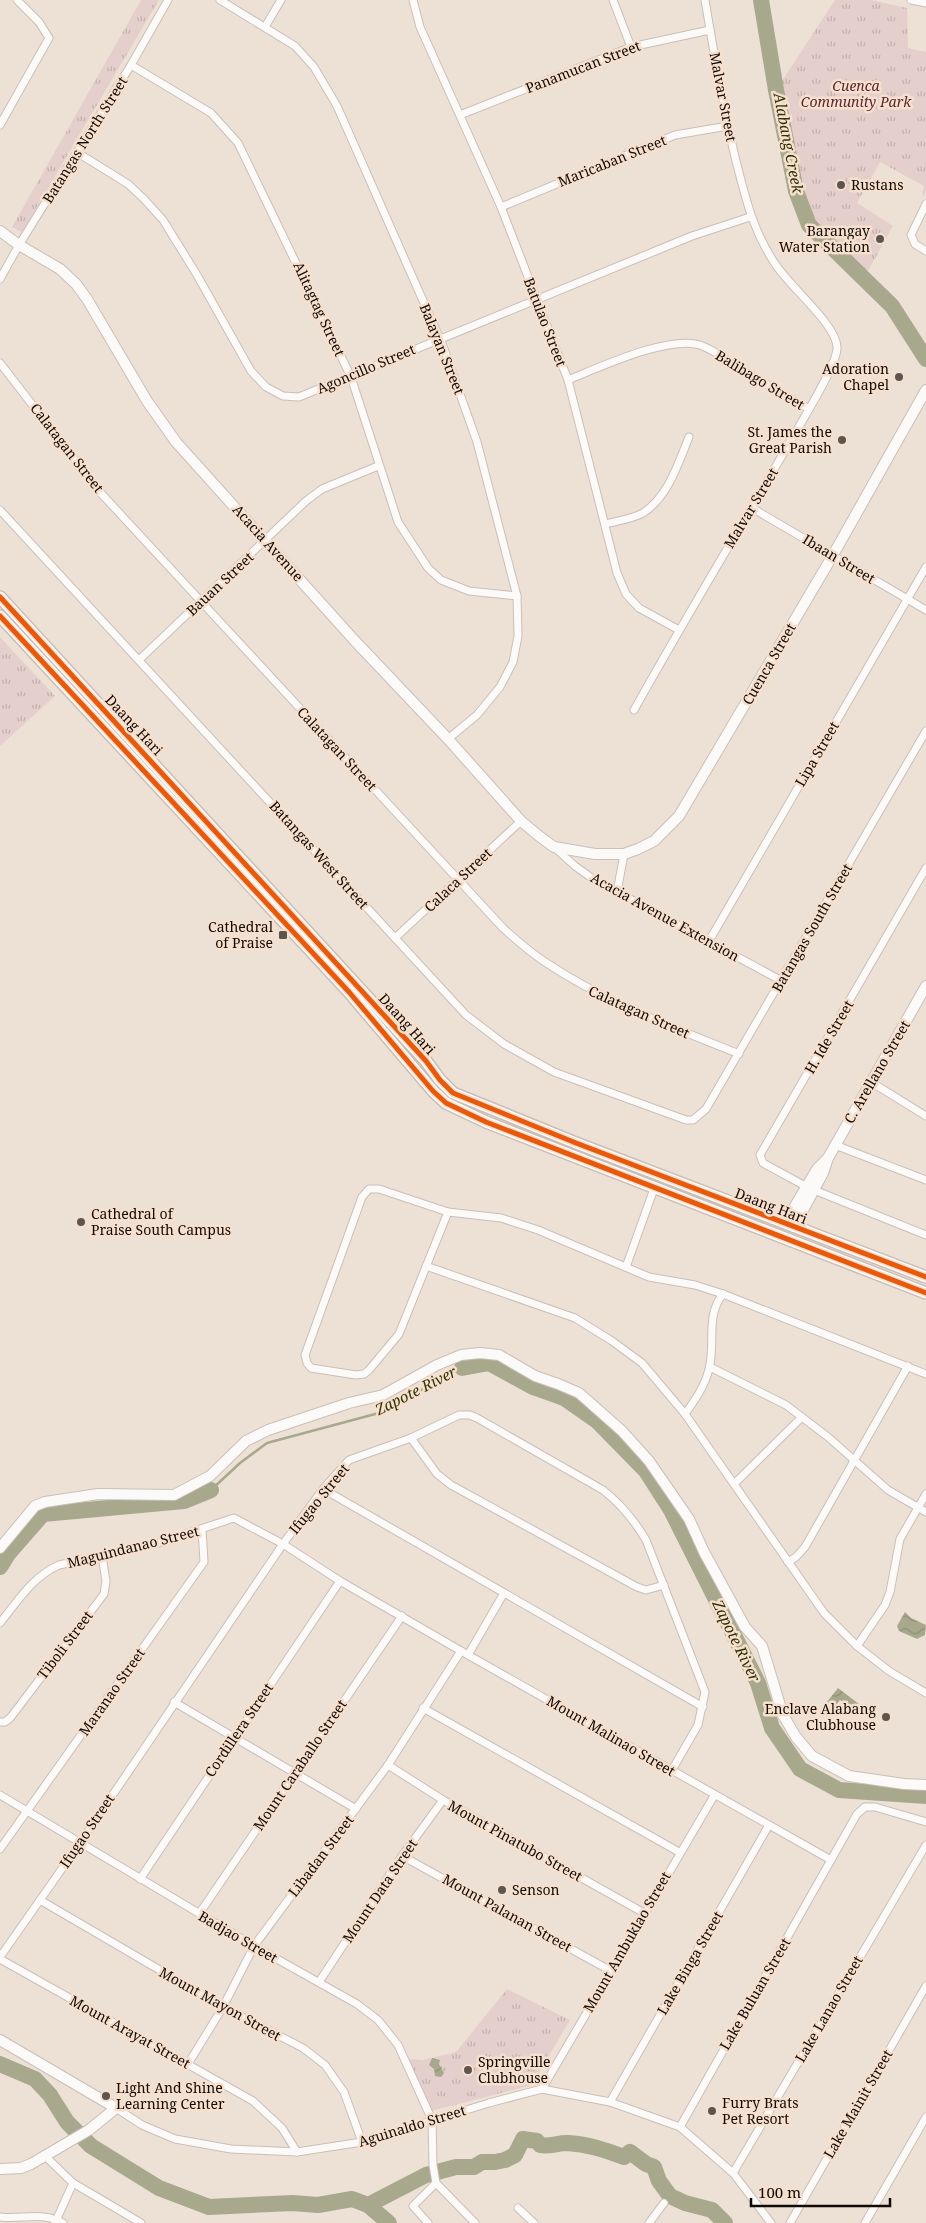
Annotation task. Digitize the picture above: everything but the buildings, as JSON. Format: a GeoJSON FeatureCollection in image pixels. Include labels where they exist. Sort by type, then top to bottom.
{"type":"FeatureCollection","features":[{"type":"Feature","properties":{"kind":"main road","name":"Daang Hari"},"geometry":{"type":"LineString","coordinates":[[0,597],[250,868],[453,1093],[576,1143],[926,1277]]}},
{"type":"Feature","properties":{"kind":"main road","name":"Daang Hari"},"geometry":{"type":"LineString","coordinates":[[0,616],[349,992],[433,1091],[446,1103],[486,1122],[655,1186],[926,1293]]}},
{"type":"Feature","properties":{"kind":"street"},"geometry":{"type":"LineString","coordinates":[[0,125],[3,112],[49,38],[39,22],[17,0]]}},
{"type":"Feature","properties":{"kind":"street","name":"Batangas North Street"},"geometry":{"type":"LineString","coordinates":[[0,279],[18,245],[132,65],[168,0]]}},
{"type":"Feature","properties":{"kind":"street","name":"Balayan Street"},"geometry":{"type":"LineString","coordinates":[[220,0],[295,46],[314,67],[337,106],[439,339],[478,442],[517,596],[518,636],[513,662],[500,687],[477,715],[448,739]]}},
{"type":"Feature","properties":{"kind":"street"},"geometry":{"type":"LineString","coordinates":[[265,26],[281,0]]}},
{"type":"Feature","properties":{"kind":"street","name":"Batulao Street"},"geometry":{"type":"LineString","coordinates":[[413,0],[420,27],[500,207],[568,380],[617,573],[626,594],[638,608],[679,630]]}},
{"type":"Feature","properties":{"kind":"street"},"geometry":{"type":"LineString","coordinates":[[613,0],[631,47]]}},
{"type":"Feature","properties":{"kind":"street","name":"Malvar Street"},"geometry":{"type":"LineString","coordinates":[[634,710],[809,409],[834,363],[838,349],[835,335],[776,265],[750,217],[728,126],[705,0]]}},
{"type":"Feature","properties":{"kind":"street"},"geometry":{"type":"LineString","coordinates":[[912,0],[926,2]]}},
{"type":"Feature","properties":{"kind":"street","name":"Panamucan Street"},"geometry":{"type":"LineString","coordinates":[[460,115],[631,47],[710,30]]}},
{"type":"Feature","properties":{"kind":"street","name":"Alitagtag Street"},"geometry":{"type":"LineString","coordinates":[[132,65],[212,113],[238,143],[351,377],[378,466],[398,522],[428,568],[441,580],[469,591],[517,596]]}},
{"type":"Feature","properties":{"kind":"street","name":"Maricaban Street"},"geometry":{"type":"LineString","coordinates":[[500,207],[675,136],[728,126]]}},
{"type":"Feature","properties":{"kind":"street","name":"Agoncillo Street"},"geometry":{"type":"LineString","coordinates":[[78,153],[128,184],[163,220],[197,275],[251,371],[266,387],[282,396],[298,397],[351,377],[692,236],[750,217]]}},
{"type":"Feature","properties":{"kind":"street"},"geometry":{"type":"LineString","coordinates":[[926,204],[911,235],[915,244],[926,251]]}},
{"type":"Feature","properties":{"kind":"street","name":"Acacia Avenue"},"geometry":{"type":"LineString","coordinates":[[0,231],[18,245],[60,269],[76,284],[87,299],[159,420],[176,442],[355,641],[448,739],[521,821],[554,847]]}},
{"type":"Feature","properties":{"kind":"street","name":"Balibago Street"},"geometry":{"type":"LineString","coordinates":[[568,380],[623,358],[672,344],[698,345],[725,357],[751,375],[809,409]]}},
{"type":"Feature","properties":{"kind":"street","name":"Calatagan Street"},"geometry":{"type":"LineString","coordinates":[[0,363],[98,490],[457,881],[503,928],[543,961],[572,979],[637,1013],[739,1054]]}},
{"type":"Feature","properties":{"kind":"street","name":"Cuenca Street"},"geometry":{"type":"LineString","coordinates":[[554,847],[595,854],[624,854],[654,841],[680,816],[833,555],[926,390]]}},
{"type":"Feature","properties":{"kind":"street"},"geometry":{"type":"LineString","coordinates":[[605,524],[641,514],[657,502],[675,471],[689,437]]}},
{"type":"Feature","properties":{"kind":"street","name":"Bauan Street"},"geometry":{"type":"LineString","coordinates":[[139,660],[267,541],[306,502],[322,490],[378,466]]}},
{"type":"Feature","properties":{"kind":"street","name":"Ibaan Street"},"geometry":{"type":"LineString","coordinates":[[752,508],[926,610]]}},
{"type":"Feature","properties":{"kind":"street","name":"Batangas West Street"},"geometry":{"type":"LineString","coordinates":[[0,510],[466,1016],[504,1044],[554,1072],[679,1118],[693,1120]]}},
{"type":"Feature","properties":{"kind":"street","name":"Lipa Street"},"geometry":{"type":"LineString","coordinates":[[709,941],[926,567]]}},
{"type":"Feature","properties":{"kind":"street","name":"Batangas South Street"},"geometry":{"type":"LineString","coordinates":[[693,1120],[706,1109],[926,732]]}},
{"type":"Feature","properties":{"kind":"street","name":"Calaca Street"},"geometry":{"type":"LineString","coordinates":[[395,938],[521,821]]}},
{"type":"Feature","properties":{"kind":"street","name":"Acacia Avenue Extension"},"geometry":{"type":"LineString","coordinates":[[554,847],[575,866],[617,892],[782,981]]}},
{"type":"Feature","properties":{"kind":"street"},"geometry":{"type":"LineString","coordinates":[[617,892],[624,854]]}},
{"type":"Feature","properties":{"kind":"street","name":"H. Ide Street"},"geometry":{"type":"LineString","coordinates":[[926,868],[760,1155],[762,1163],[810,1188],[926,1235]]}},
{"type":"Feature","properties":{"kind":"street","name":"C. Arellano Street"},"geometry":{"type":"LineString","coordinates":[[789,1225],[810,1188],[824,1173],[828,1158],[835,1145],[926,986]]}},
{"type":"Feature","properties":{"kind":"street"},"geometry":{"type":"LineString","coordinates":[[871,1082],[926,1116]]}},
{"type":"Feature","properties":{"kind":"street"},"geometry":{"type":"LineString","coordinates":[[835,1145],[926,1180]]}},
{"type":"Feature","properties":{"kind":"street"},"geometry":{"type":"LineString","coordinates":[[626,1267],[655,1186]]}},
{"type":"Feature","properties":{"kind":"street"},"geometry":{"type":"LineString","coordinates":[[448,1212],[399,1334],[364,1374],[311,1368],[307,1363],[305,1355],[365,1192],[369,1189],[379,1189],[448,1212],[501,1218],[538,1230],[650,1277],[695,1285],[723,1294],[926,1374]]}},
{"type":"Feature","properties":{"kind":"street"},"geometry":{"type":"LineString","coordinates":[[426,1266],[575,1318],[612,1341],[642,1363],[685,1414],[824,1613],[857,1646],[899,1678],[926,1693]]}},
{"type":"Feature","properties":{"kind":"street"},"geometry":{"type":"LineString","coordinates":[[685,1414],[704,1385],[710,1367],[712,1314],[715,1303],[723,1294]]}},
{"type":"Feature","properties":{"kind":"street"},"geometry":{"type":"LineString","coordinates":[[0,1548],[35,1506],[45,1502],[98,1494],[174,1495],[210,1476],[246,1441],[268,1430],[349,1403],[383,1395],[437,1365],[461,1355],[480,1353],[499,1355],[535,1376],[579,1393],[622,1431],[649,1461],[689,1519],[704,1552],[745,1627],[762,1646],[783,1715],[796,1737],[812,1756],[848,1776],[926,1786]]}},
{"type":"Feature","properties":{"kind":"street"},"geometry":{"type":"LineString","coordinates":[[788,1562],[805,1547],[908,1366]]}},
{"type":"Feature","properties":{"kind":"street"},"geometry":{"type":"LineString","coordinates":[[710,1367],[753,1388],[802,1417],[888,1490],[926,1512]]}},
{"type":"Feature","properties":{"kind":"street","name":"Ifugao Street"},"geometry":{"type":"LineString","coordinates":[[0,1958],[80,1843],[174,1702],[323,1489],[349,1460],[411,1438],[459,1415],[470,1415],[603,1490],[632,1517],[646,1540],[699,1671],[705,1692],[698,1725],[672,1770]]}},
{"type":"Feature","properties":{"kind":"street"},"geometry":{"type":"LineString","coordinates":[[734,1484],[802,1417]]}},
{"type":"Feature","properties":{"kind":"street"},"geometry":{"type":"LineString","coordinates":[[411,1438],[437,1474],[451,1485],[637,1587],[646,1590],[664,1585]]}},
{"type":"Feature","properties":{"kind":"street"},"geometry":{"type":"LineString","coordinates":[[323,1489],[703,1707]]}},
{"type":"Feature","properties":{"kind":"street"},"geometry":{"type":"LineString","coordinates":[[857,1646],[885,1604],[890,1592],[898,1547],[926,1494]]}},
{"type":"Feature","properties":{"kind":"street","name":"Maguindanao Street"},"geometry":{"type":"LineString","coordinates":[[0,1623],[34,1581],[44,1572],[58,1565],[158,1543],[234,1518],[283,1544]]}},
{"type":"Feature","properties":{"kind":"street","name":"Maranao Street"},"geometry":{"type":"LineString","coordinates":[[0,1849],[204,1562],[202,1529]]}},
{"type":"Feature","properties":{"kind":"street","name":"Mount Malinao Street"},"geometry":{"type":"LineString","coordinates":[[283,1544],[340,1581],[672,1770],[714,1796],[831,1860]]}},
{"type":"Feature","properties":{"kind":"street","name":"Tiboli Street"},"geometry":{"type":"LineString","coordinates":[[0,1722],[6,1722],[11,1717],[104,1594],[106,1581],[102,1556]]}},
{"type":"Feature","properties":{"kind":"street","name":"Cordillera Street"},"geometry":{"type":"LineString","coordinates":[[140,1879],[340,1581]]}},
{"type":"Feature","properties":{"kind":"street","name":"Libadan Street"},"geometry":{"type":"LineString","coordinates":[[188,2064],[223,2008],[254,1946],[388,1765],[423,1708],[465,1653],[504,1593]]}},
{"type":"Feature","properties":{"kind":"street","name":"Mount Caraballo Street"},"geometry":{"type":"LineString","coordinates":[[199,1914],[402,1616]]}},
{"type":"Feature","properties":{"kind":"street"},"geometry":{"type":"LineString","coordinates":[[174,1702],[356,1809]]}},
{"type":"Feature","properties":{"kind":"street"},"geometry":{"type":"LineString","coordinates":[[423,1708],[679,1852]]}},
{"type":"Feature","properties":{"kind":"street","name":"Mount Pinatubo Street"},"geometry":{"type":"LineString","coordinates":[[388,1765],[442,1800],[644,1913]]}},
{"type":"Feature","properties":{"kind":"street","name":"Badjao Street"},"geometry":{"type":"LineString","coordinates":[[0,1795],[199,1914],[364,2009],[378,2020],[398,2045],[432,2120]]}},
{"type":"Feature","properties":{"kind":"street","name":"Mount Ambuklao Street"},"geometry":{"type":"LineString","coordinates":[[542,2088],[679,1852],[714,1796]]}},
{"type":"Feature","properties":{"kind":"street","name":"Mount Data Street"},"geometry":{"type":"LineString","coordinates":[[318,1982],[402,1856],[442,1800]]}},
{"type":"Feature","properties":{"kind":"street"},"geometry":{"type":"LineString","coordinates":[[831,1860],[857,1814],[865,1807],[875,1807],[926,1822]]}},
{"type":"Feature","properties":{"kind":"street","name":"Lake Binga Street"},"geometry":{"type":"LineString","coordinates":[[610,2102],[769,1825]]}},
{"type":"Feature","properties":{"kind":"street","name":"Lake Lanao Street"},"geometry":{"type":"LineString","coordinates":[[733,2173],[926,1845]]}},
{"type":"Feature","properties":{"kind":"street","name":"Mount Palanan Street"},"geometry":{"type":"LineString","coordinates":[[402,1856],[611,1971]]}},
{"type":"Feature","properties":{"kind":"street","name":"Lake Buluan Street"},"geometry":{"type":"LineString","coordinates":[[680,2127],[831,1860]]}},
{"type":"Feature","properties":{"kind":"street","name":"Mount Mayon Street"},"geometry":{"type":"LineString","coordinates":[[40,1900],[223,2008],[303,2048],[326,2065],[344,2092],[362,2142]]}},
{"type":"Feature","properties":{"kind":"street","name":"Mount Arayat Street"},"geometry":{"type":"LineString","coordinates":[[0,1958],[253,2101],[282,2128],[297,2152]]}},
{"type":"Feature","properties":{"kind":"street","name":"Lake Mainit Street"},"geometry":{"type":"LineString","coordinates":[[790,2223],[926,1986]]}},
{"type":"Feature","properties":{"kind":"street","name":"Aguinaldo Street"},"geometry":{"type":"LineString","coordinates":[[0,2040],[142,2125],[175,2139],[231,2149],[297,2152],[362,2142],[542,2088],[610,2102],[680,2127],[733,2173],[771,2223]]}},
{"type":"Feature","properties":{"kind":"street"},"geometry":{"type":"LineString","coordinates":[[0,2169],[21,2168],[45,2156],[89,2130],[116,2108]]}},
{"type":"Feature","properties":{"kind":"street"},"geometry":{"type":"LineString","coordinates":[[865,2223],[926,2116]]}},
{"type":"Feature","properties":{"kind":"street"},"geometry":{"type":"LineString","coordinates":[[432,2120],[433,2165],[436,2180],[466,2216],[475,2223]]}},
{"type":"Feature","properties":{"kind":"street"},"geometry":{"type":"LineString","coordinates":[[45,2156],[73,2183],[139,2223]]}},
{"type":"Feature","properties":{"kind":"street"},"geometry":{"type":"LineString","coordinates":[[428,2223],[413,2206],[436,2180]]}},
{"type":"Feature","properties":{"kind":"street"},"geometry":{"type":"LineString","coordinates":[[0,2217],[37,2215],[58,2222],[73,2183]]}},
{"type":"Feature","properties":{"kind":"street"},"geometry":{"type":"LineString","coordinates":[[649,2223],[664,2204]]}},
{"type":"Feature","properties":{"kind":"street"},"geometry":{"type":"LineString","coordinates":[[518,2208],[534,2223]]}},
{"type":"Feature","properties":{"kind":"green space"},"geometry":{"type":"Polygon","coordinates":[[[141,0],[159,0],[22,232],[12,227],[141,0]]]}},
{"type":"Feature","properties":{"kind":"green space","name":"Cuenca Community Park"},"geometry":{"type":"Polygon","coordinates":[[[835,0],[871,0],[907,8],[908,48],[926,52],[926,191],[922,197],[924,186],[880,162],[857,203],[893,226],[868,271],[834,251],[809,225],[776,90],[835,0]]]}},
{"type":"Feature","properties":{"kind":"green space"},"geometry":{"type":"Polygon","coordinates":[[[0,637],[55,696],[0,746],[0,637]]]}},
{"type":"Feature","properties":{"kind":"green space"},"geometry":{"type":"Polygon","coordinates":[[[507,1989],[570,2020],[532,2085],[431,2111],[409,2059],[423,2060],[456,2052],[507,1989]]]}},
{"type":"Feature","properties":{"kind":"water"},"geometry":{"type":"Polygon","coordinates":[[[905,1612],[911,1618],[926,1625],[925,1635],[917,1639],[899,1631],[897,1626],[905,1612]]]}},
{"type":"Feature","properties":{"kind":"water"},"geometry":{"type":"Polygon","coordinates":[[[838,1688],[859,1704],[854,1711],[840,1700],[830,1713],[823,1707],[838,1688]]]}},
{"type":"Feature","properties":{"kind":"water"},"geometry":{"type":"Polygon","coordinates":[[[432,2058],[440,2060],[439,2064],[444,2073],[441,2077],[435,2076],[434,2069],[429,2065],[432,2058]]]}},
{"type":"Feature","properties":{"kind":"waterway","name":"Alabang Creek"},"geometry":{"type":"LineString","coordinates":[[761,0],[796,191],[809,225],[892,306],[926,359]]}},
{"type":"Feature","properties":{"kind":"waterway","name":"Zapote River"},"geometry":{"type":"LineString","coordinates":[[462,1368],[489,1363],[533,1387],[564,1398],[597,1421],[646,1471],[671,1510],[758,1683],[772,1728],[800,1769],[839,1790],[926,1796]]}},
{"type":"Feature","properties":{"kind":"waterway","name":"Zapote River"},"geometry":{"type":"LineString","coordinates":[[211,1490],[240,1463],[267,1443],[379,1413],[462,1368]]}},
{"type":"Feature","properties":{"kind":"waterway","name":"Zapote River"},"geometry":{"type":"LineString","coordinates":[[0,1567],[8,1554],[43,1514],[184,1501],[211,1490]]}},
{"type":"Feature","properties":{"kind":"waterway"},"geometry":{"type":"LineString","coordinates":[[0,2064],[35,2079],[50,2095],[67,2122],[91,2146],[159,2188],[209,2207],[293,2203],[318,2205],[352,2199],[368,2205],[389,2223]]}},
{"type":"Feature","properties":{"kind":"waterway"},"geometry":{"type":"LineString","coordinates":[[368,2205],[426,2175],[456,2167],[474,2167],[482,2162],[505,2160],[515,2155],[523,2139],[537,2141],[540,2145],[567,2143],[582,2145],[624,2157],[630,2152],[646,2164],[654,2167],[659,2181],[670,2196],[685,2203],[712,2210],[725,2223]]}},
{"type":"Feature","properties":{"kind":"cycle path"},"geometry":{"type":"LineString","coordinates":[[0,597],[426,1061],[440,1080],[453,1093],[576,1143],[926,1277]]}},
{"type":"Feature","properties":{"kind":"cycle path"},"geometry":{"type":"LineString","coordinates":[[0,616],[349,992],[433,1091],[446,1103],[486,1122],[926,1293]]}},
{"type":"Feature","properties":{"kind":"place","name":"Rustans"},"geometry":{"type":"Point","coordinates":[841,185]}},
{"type":"Feature","properties":{"kind":"place","name":"Barangay Water Station"},"geometry":{"type":"Point","coordinates":[880,239]}},
{"type":"Feature","properties":{"kind":"place","name":"Adoration Chapel"},"geometry":{"type":"Point","coordinates":[899,377]}},
{"type":"Feature","properties":{"kind":"place","name":"St. James the Great Parish"},"geometry":{"type":"Point","coordinates":[842,440]}},
{"type":"Feature","properties":{"kind":"place","name":"Cathedral of Praise"},"geometry":{"type":"Point","coordinates":[283,935]}},
{"type":"Feature","properties":{"kind":"place","name":"Cathedral of Praise South Campus"},"geometry":{"type":"Point","coordinates":[81,1222]}},
{"type":"Feature","properties":{"kind":"place","name":"Enclave Alabang Clubhouse"},"geometry":{"type":"Point","coordinates":[886,1717]}},
{"type":"Feature","properties":{"kind":"place","name":"Senson"},"geometry":{"type":"Point","coordinates":[502,1890]}},
{"type":"Feature","properties":{"kind":"place","name":"Springville Clubhouse"},"geometry":{"type":"Point","coordinates":[468,2070]}},
{"type":"Feature","properties":{"kind":"place","name":"Light And Shine Learning Center"},"geometry":{"type":"Point","coordinates":[106,2096]}},
{"type":"Feature","properties":{"kind":"place","name":"Furry Brats Pet Resort"},"geometry":{"type":"Point","coordinates":[712,2111]}}]}
